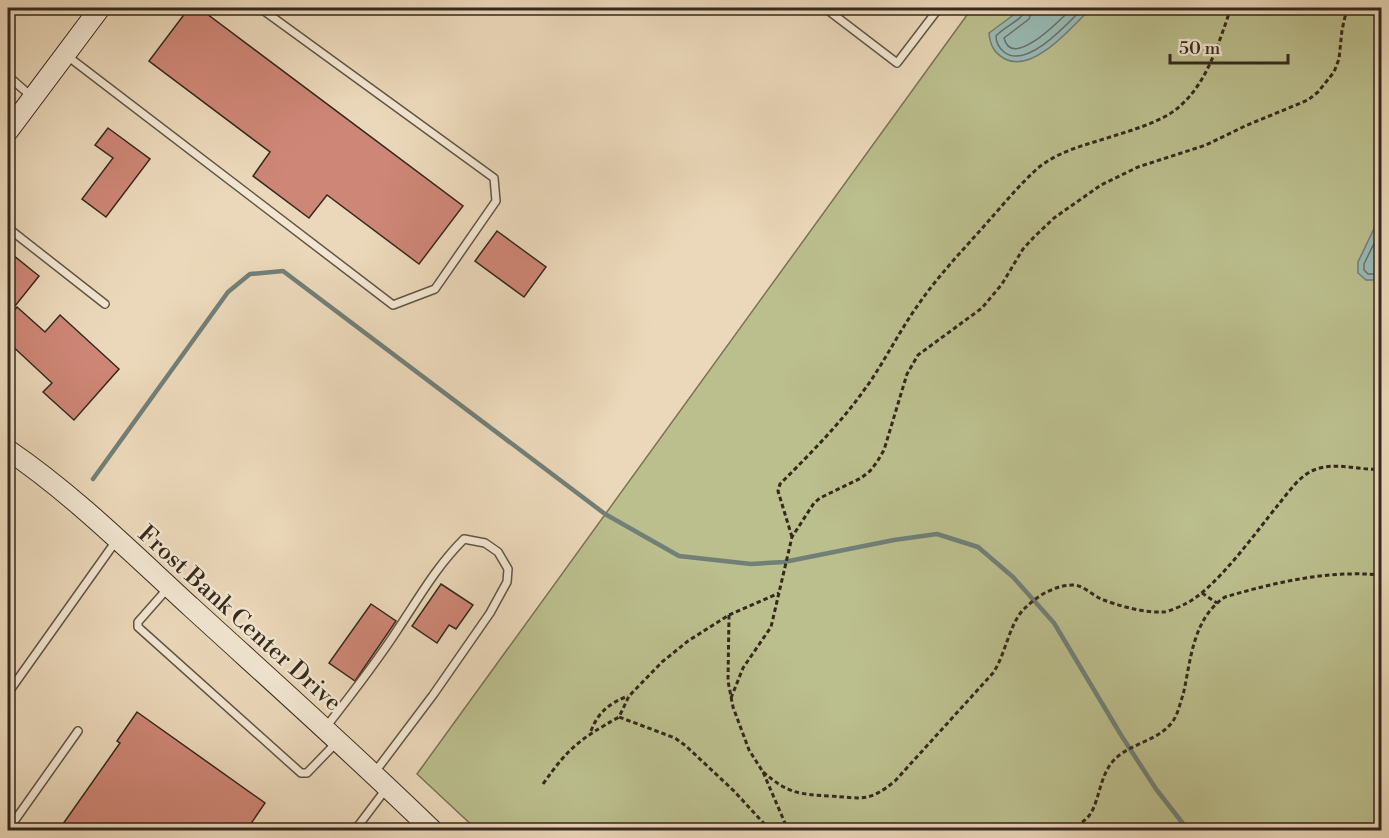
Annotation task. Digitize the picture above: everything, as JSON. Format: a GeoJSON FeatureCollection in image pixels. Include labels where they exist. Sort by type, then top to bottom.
{"type":"FeatureCollection","features":[{"type":"Feature","properties":{"kind":"main road"},"geometry":{"type":"LineString","coordinates":[[8,131],[100,8]]}},
{"type":"Feature","properties":{"kind":"main road","name":"Frost Bank Center Drive"},"geometry":{"type":"LineString","coordinates":[[8,450],[117,540],[331,735],[432,831]]}},
{"type":"Feature","properties":{"kind":"lane"},"geometry":{"type":"LineString","coordinates":[[65,54],[393,305],[435,289],[496,201],[494,178],[261,8]]}},
{"type":"Feature","properties":{"kind":"lane"},"geometry":{"type":"LineString","coordinates":[[825,8],[897,63],[939,8]]}},
{"type":"Feature","properties":{"kind":"lane"},"geometry":{"type":"LineString","coordinates":[[8,76],[33,97]]}},
{"type":"Feature","properties":{"kind":"lane"},"geometry":{"type":"LineString","coordinates":[[8,228],[105,304]]}},
{"type":"Feature","properties":{"kind":"lane"},"geometry":{"type":"LineString","coordinates":[[169,587],[138,622],[138,627],[301,773],[306,772],[331,735],[352,695],[446,557],[465,539],[485,543],[498,552],[508,569],[507,582],[490,613],[433,695],[380,781],[355,831]]}},
{"type":"Feature","properties":{"kind":"lane"},"geometry":{"type":"LineString","coordinates":[[8,693],[117,540]]}},
{"type":"Feature","properties":{"kind":"lane"},"geometry":{"type":"LineString","coordinates":[[8,831],[78,731]]}},
{"type":"Feature","properties":{"kind":"path"},"geometry":{"type":"LineString","coordinates":[[792,537],[778,491],[780,484],[852,405],[874,376],[917,306],[936,281],[1020,186],[1049,160],[1063,152],[1156,121],[1176,109],[1188,98],[1211,63],[1230,8]]}},
{"type":"Feature","properties":{"kind":"path"},"geometry":{"type":"LineString","coordinates":[[731,698],[742,668],[771,627],[792,537],[808,511],[820,498],[861,478],[870,471],[884,450],[901,390],[913,362],[925,348],[982,308],[1002,284],[1023,249],[1034,237],[1054,218],[1101,185],[1138,167],[1206,145],[1308,100],[1327,84],[1334,72],[1339,59],[1347,8]]}},
{"type":"Feature","properties":{"kind":"path"},"geometry":{"type":"LineString","coordinates":[[763,772],[785,789],[806,796],[856,799],[867,798],[881,792],[895,781],[993,673],[1001,662],[1015,623],[1023,609],[1041,596],[1056,587],[1076,585],[1101,599],[1139,610],[1165,612],[1202,593],[1250,540],[1297,482],[1312,471],[1336,465],[1382,469]]}},
{"type":"Feature","properties":{"kind":"path"},"geometry":{"type":"LineString","coordinates":[[1061,831],[1087,819],[1106,770],[1116,758],[1142,744],[1173,721],[1180,705],[1200,623],[1217,603],[1225,597],[1290,579],[1364,573],[1382,575]]}},
{"type":"Feature","properties":{"kind":"path"},"geometry":{"type":"LineString","coordinates":[[543,784],[563,756],[591,732],[619,717],[629,696],[662,662],[688,641],[729,615],[779,593]]}},
{"type":"Feature","properties":{"kind":"path"},"geometry":{"type":"LineString","coordinates":[[1202,593],[1217,603]]}},
{"type":"Feature","properties":{"kind":"path"},"geometry":{"type":"LineString","coordinates":[[729,615],[728,681],[731,698],[748,750],[763,772],[788,831]]}},
{"type":"Feature","properties":{"kind":"path"},"geometry":{"type":"LineString","coordinates":[[591,732],[596,719],[603,711],[614,702],[629,696]]}},
{"type":"Feature","properties":{"kind":"path"},"geometry":{"type":"LineString","coordinates":[[619,717],[675,738],[686,746],[734,791],[770,831]]}},
{"type":"Feature","properties":{"kind":"green space"},"geometry":{"type":"Polygon","coordinates":[[[972,8],[1381,8],[1381,830],[477,830],[417,774],[972,8]]]}},
{"type":"Feature","properties":{"kind":"water"},"geometry":{"type":"Polygon","coordinates":[[[1023,8],[1091,8],[1052,46],[1028,60],[1016,62],[1001,57],[995,51],[989,33],[1023,8]]]}},
{"type":"Feature","properties":{"kind":"water"},"geometry":{"type":"Polygon","coordinates":[[[1381,214],[1381,280],[1366,280],[1358,273],[1358,262],[1381,214]]]}},
{"type":"Feature","properties":{"kind":"building"},"geometry":{"type":"Polygon","coordinates":[[[189,8],[199,8],[463,206],[419,264],[327,195],[309,218],[253,176],[270,152],[149,61],[189,8]]]}},
{"type":"Feature","properties":{"kind":"building"},"geometry":{"type":"Polygon","coordinates":[[[108,128],[150,159],[106,217],[82,199],[113,158],[95,145],[108,128]]]}},
{"type":"Feature","properties":{"kind":"building"},"geometry":{"type":"Polygon","coordinates":[[[497,231],[546,267],[524,297],[475,261],[497,231]]]}},
{"type":"Feature","properties":{"kind":"building"},"geometry":{"type":"Polygon","coordinates":[[[8,251],[39,276],[15,306],[8,300],[8,251]]]}},
{"type":"Feature","properties":{"kind":"building"},"geometry":{"type":"Polygon","coordinates":[[[17,307],[45,332],[60,315],[119,369],[74,420],[43,392],[52,383],[8,342],[8,318],[17,307]]]}},
{"type":"Feature","properties":{"kind":"building"},"geometry":{"type":"Polygon","coordinates":[[[441,584],[473,605],[456,629],[449,625],[437,643],[412,626],[441,584]]]}},
{"type":"Feature","properties":{"kind":"building"},"geometry":{"type":"Polygon","coordinates":[[[371,604],[396,621],[355,681],[329,663],[371,604]]]}},
{"type":"Feature","properties":{"kind":"building"},"geometry":{"type":"Polygon","coordinates":[[[137,712],[265,803],[246,831],[58,831],[120,743],[117,741],[137,712]]]}},
{"type":"Feature","properties":{"kind":"waterway"},"geometry":{"type":"LineString","coordinates":[[93,479],[228,292],[250,274],[283,271],[605,514],[679,556],[751,564],[784,562],[894,540],[937,534],[978,547],[1013,577],[1054,623],[1121,735],[1156,789],[1188,830]]}}]}
